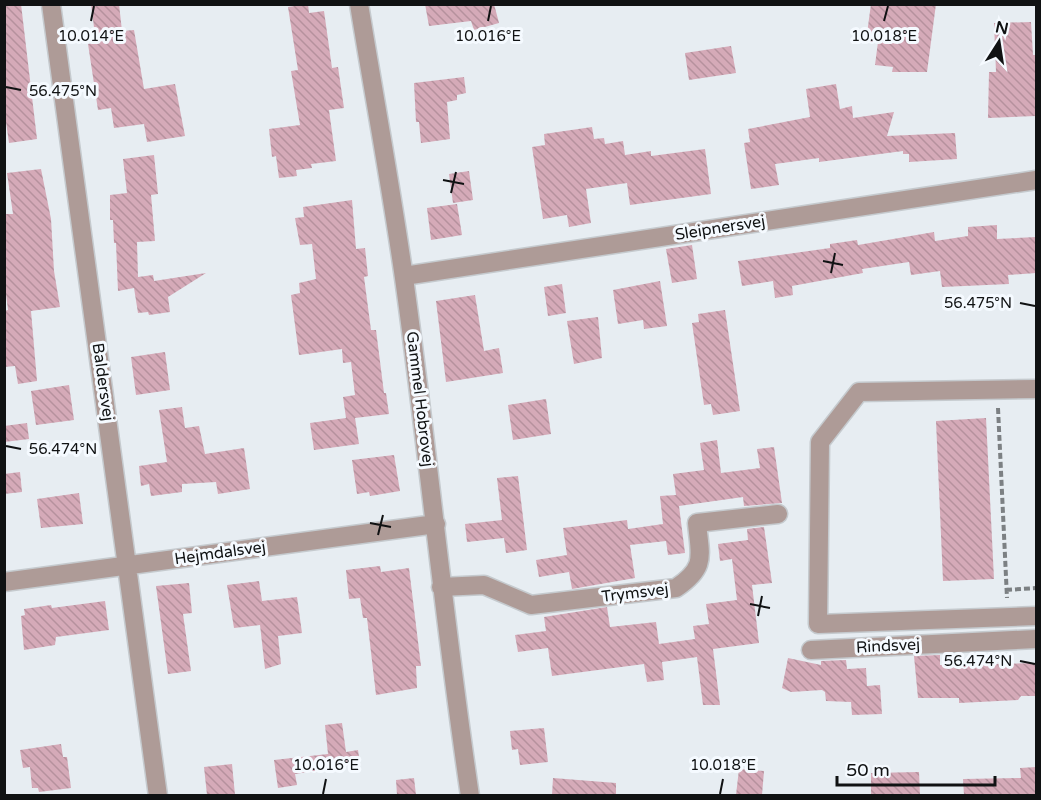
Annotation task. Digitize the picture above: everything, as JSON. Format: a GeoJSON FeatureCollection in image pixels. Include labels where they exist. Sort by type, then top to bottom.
{"type":"FeatureCollection","features":[{"type":"Feature","properties":{"kind":"street","name":"Baldersvej"},"geometry":{"type":"LineString","coordinates":[[51,4],[158,795]]}},
{"type":"Feature","properties":{"kind":"street","name":"Gammel Hobrovej"},"geometry":{"type":"LineString","coordinates":[[359,4],[404,276],[436,524],[441,587],[470,795]]}},
{"type":"Feature","properties":{"kind":"street","name":"Sleipnersvej"},"geometry":{"type":"LineString","coordinates":[[404,276],[1036,180]]}},
{"type":"Feature","properties":{"kind":"street"},"geometry":{"type":"LineString","coordinates":[[1036,389],[859,392],[820,442],[818,624],[1036,616]]}},
{"type":"Feature","properties":{"kind":"street","name":"Trymsvej"},"geometry":{"type":"LineString","coordinates":[[441,587],[484,585],[531,605],[676,588],[693,576],[701,559],[697,523],[778,514]]}},
{"type":"Feature","properties":{"kind":"street","name":"Hejmdalsvej"},"geometry":{"type":"LineString","coordinates":[[4,582],[436,524]]}},
{"type":"Feature","properties":{"kind":"street","name":"Rindsvej"},"geometry":{"type":"LineString","coordinates":[[811,650],[1036,639]]}},
{"type":"Feature","properties":{"kind":"path"},"geometry":{"type":"LineString","coordinates":[[997,390],[1008,617]]}},
{"type":"Feature","properties":{"kind":"path"},"geometry":{"type":"LineString","coordinates":[[1006,590],[1036,588]]}},
{"type":"Feature","properties":{"kind":"building"},"geometry":{"type":"Polygon","coordinates":[[[4,4],[21,4],[37,139],[9,143],[4,108],[4,4]]]}},
{"type":"Feature","properties":{"kind":"building"},"geometry":{"type":"Polygon","coordinates":[[[91,4],[119,4],[122,31],[134,30],[144,89],[175,84],[185,136],[147,142],[144,124],[114,128],[111,108],[98,110],[88,44],[96,43],[91,4]]]}},
{"type":"Feature","properties":{"kind":"building"},"geometry":{"type":"Polygon","coordinates":[[[308,4],[309,13],[324,11],[332,68],[338,67],[344,108],[329,110],[336,161],[311,164],[312,168],[296,170],[297,176],[279,178],[276,156],[272,157],[269,129],[300,125],[291,71],[298,70],[288,7],[308,4]]]}},
{"type":"Feature","properties":{"kind":"building"},"geometry":{"type":"Polygon","coordinates":[[[425,4],[494,4],[499,23],[474,30],[471,21],[429,26],[425,4]]]}},
{"type":"Feature","properties":{"kind":"building"},"geometry":{"type":"Polygon","coordinates":[[[871,4],[936,4],[927,72],[892,72],[893,67],[875,65],[878,42],[866,41],[871,4]]]}},
{"type":"Feature","properties":{"kind":"building"},"geometry":{"type":"Polygon","coordinates":[[[1031,22],[1033,55],[1036,55],[1036,116],[988,118],[989,72],[996,72],[994,23],[1031,22]]]}},
{"type":"Feature","properties":{"kind":"building"},"geometry":{"type":"Polygon","coordinates":[[[731,46],[736,73],[689,80],[685,53],[731,46]]]}},
{"type":"Feature","properties":{"kind":"building"},"geometry":{"type":"Polygon","coordinates":[[[464,77],[466,93],[457,95],[457,100],[447,102],[450,139],[421,143],[419,122],[416,122],[414,83],[464,77]]]}},
{"type":"Feature","properties":{"kind":"building"},"geometry":{"type":"Polygon","coordinates":[[[836,84],[840,109],[852,106],[853,118],[894,112],[887,136],[955,133],[957,159],[909,162],[909,154],[903,154],[903,151],[819,162],[819,158],[775,164],[779,185],[751,189],[744,143],[750,142],[748,129],[810,117],[806,89],[836,84]]]}},
{"type":"Feature","properties":{"kind":"building"},"geometry":{"type":"Polygon","coordinates":[[[592,127],[594,139],[604,138],[605,144],[623,141],[625,155],[651,151],[651,156],[705,149],[711,194],[630,205],[627,183],[586,189],[591,223],[569,227],[567,215],[543,219],[532,147],[545,145],[544,134],[592,127]]]}},
{"type":"Feature","properties":{"kind":"building"},"geometry":{"type":"Polygon","coordinates":[[[154,155],[158,194],[151,195],[155,241],[137,242],[138,277],[153,275],[154,281],[206,273],[168,297],[170,312],[149,315],[148,312],[138,313],[134,288],[118,291],[116,243],[114,243],[113,220],[110,220],[110,195],[127,193],[123,159],[154,155]]]}},
{"type":"Feature","properties":{"kind":"building"},"geometry":{"type":"Polygon","coordinates":[[[41,169],[51,219],[54,271],[60,307],[31,311],[37,381],[18,384],[15,366],[4,367],[4,311],[8,310],[4,278],[4,214],[13,214],[7,173],[41,169]]]}},
{"type":"Feature","properties":{"kind":"building"},"geometry":{"type":"Polygon","coordinates":[[[469,171],[473,200],[453,203],[449,174],[469,171]]]}},
{"type":"Feature","properties":{"kind":"building"},"geometry":{"type":"Polygon","coordinates":[[[352,200],[356,249],[365,248],[368,276],[364,277],[371,330],[376,330],[389,414],[355,418],[359,444],[314,450],[310,423],[346,418],[343,397],[355,395],[351,362],[343,363],[342,349],[299,355],[291,295],[300,293],[299,283],[316,279],[312,244],[300,245],[295,218],[304,217],[303,207],[352,200]]]}},
{"type":"Feature","properties":{"kind":"building"},"geometry":{"type":"Polygon","coordinates":[[[457,204],[462,235],[431,240],[427,208],[457,204]]]}},
{"type":"Feature","properties":{"kind":"building"},"geometry":{"type":"Polygon","coordinates":[[[997,225],[997,239],[1036,237],[1036,273],[1008,275],[1009,284],[942,287],[940,271],[911,275],[909,262],[862,269],[863,273],[792,286],[793,295],[775,298],[773,281],[742,286],[738,261],[830,248],[830,244],[857,240],[858,245],[934,232],[935,241],[968,236],[968,227],[997,225]]]}},
{"type":"Feature","properties":{"kind":"building"},"geometry":{"type":"Polygon","coordinates":[[[692,245],[697,279],[672,283],[666,249],[692,245]]]}},
{"type":"Feature","properties":{"kind":"building"},"geometry":{"type":"Polygon","coordinates":[[[660,281],[667,326],[644,329],[643,320],[618,324],[613,290],[660,281]]]}},
{"type":"Feature","properties":{"kind":"building"},"geometry":{"type":"Polygon","coordinates":[[[562,284],[566,313],[548,316],[544,287],[562,284]]]}},
{"type":"Feature","properties":{"kind":"building"},"geometry":{"type":"Polygon","coordinates":[[[475,295],[484,351],[499,348],[503,373],[446,382],[436,301],[475,295]]]}},
{"type":"Feature","properties":{"kind":"building"},"geometry":{"type":"Polygon","coordinates":[[[725,310],[740,411],[713,415],[711,404],[704,405],[692,323],[699,322],[698,314],[725,310]]]}},
{"type":"Feature","properties":{"kind":"building"},"geometry":{"type":"Polygon","coordinates":[[[598,317],[602,358],[574,364],[567,321],[598,317]]]}},
{"type":"Feature","properties":{"kind":"building"},"geometry":{"type":"Polygon","coordinates":[[[165,352],[170,390],[136,395],[131,357],[165,352]]]}},
{"type":"Feature","properties":{"kind":"building"},"geometry":{"type":"Polygon","coordinates":[[[69,385],[74,420],[36,425],[31,391],[69,385]]]}},
{"type":"Feature","properties":{"kind":"building"},"geometry":{"type":"Polygon","coordinates":[[[546,399],[551,434],[513,440],[508,405],[546,399]]]}},
{"type":"Feature","properties":{"kind":"building"},"geometry":{"type":"Polygon","coordinates":[[[182,407],[185,428],[199,426],[205,454],[244,448],[250,489],[218,494],[216,482],[182,484],[182,492],[151,496],[149,484],[141,486],[139,466],[167,462],[159,410],[182,407]]]}},
{"type":"Feature","properties":{"kind":"building"},"geometry":{"type":"Polygon","coordinates":[[[986,418],[994,579],[943,581],[936,421],[986,418]]]}},
{"type":"Feature","properties":{"kind":"building"},"geometry":{"type":"Polygon","coordinates":[[[27,423],[29,439],[4,442],[4,426],[27,423]]]}},
{"type":"Feature","properties":{"kind":"building"},"geometry":{"type":"Polygon","coordinates":[[[717,440],[721,473],[760,468],[757,449],[774,447],[782,503],[744,506],[743,497],[679,506],[685,553],[668,555],[666,541],[630,545],[635,578],[572,589],[569,572],[539,577],[536,560],[567,555],[563,528],[627,520],[628,529],[663,524],[660,496],[676,495],[673,474],[704,470],[700,443],[717,440]]]}},
{"type":"Feature","properties":{"kind":"building"},"geometry":{"type":"Polygon","coordinates":[[[394,455],[400,491],[370,496],[369,492],[357,494],[352,460],[394,455]]]}},
{"type":"Feature","properties":{"kind":"building"},"geometry":{"type":"Polygon","coordinates":[[[20,472],[22,492],[4,494],[4,474],[20,472]]]}},
{"type":"Feature","properties":{"kind":"building"},"geometry":{"type":"Polygon","coordinates":[[[518,476],[527,550],[506,553],[504,538],[467,542],[465,524],[502,520],[497,478],[518,476]]]}},
{"type":"Feature","properties":{"kind":"building"},"geometry":{"type":"Polygon","coordinates":[[[79,493],[83,524],[41,528],[37,499],[79,493]]]}},
{"type":"Feature","properties":{"kind":"building"},"geometry":{"type":"Polygon","coordinates":[[[764,527],[772,583],[752,585],[759,643],[713,649],[720,705],[703,705],[697,657],[662,662],[664,680],[647,682],[644,664],[552,676],[548,648],[518,652],[515,635],[546,631],[544,617],[607,607],[610,627],[656,622],[659,644],[695,639],[693,626],[709,624],[706,604],[737,600],[732,559],[720,561],[718,544],[748,540],[747,529],[764,527]]]}},
{"type":"Feature","properties":{"kind":"building"},"geometry":{"type":"Polygon","coordinates":[[[380,566],[381,572],[409,568],[421,666],[416,666],[417,688],[376,695],[367,618],[363,618],[360,598],[349,599],[346,570],[380,566]]]}},
{"type":"Feature","properties":{"kind":"building"},"geometry":{"type":"Polygon","coordinates":[[[259,581],[262,601],[297,597],[302,633],[278,636],[281,664],[265,669],[260,625],[234,628],[227,585],[259,581]]]}},
{"type":"Feature","properties":{"kind":"building"},"geometry":{"type":"Polygon","coordinates":[[[189,583],[192,613],[183,614],[191,671],[168,674],[156,586],[189,583]]]}},
{"type":"Feature","properties":{"kind":"building"},"geometry":{"type":"Polygon","coordinates":[[[105,601],[109,630],[56,637],[55,645],[24,650],[21,616],[25,615],[24,609],[105,601]]]}},
{"type":"Feature","properties":{"kind":"building"},"geometry":{"type":"Polygon","coordinates":[[[940,655],[940,665],[1036,663],[1036,696],[1021,696],[1018,700],[959,703],[959,698],[918,698],[914,656],[940,655]]]}},
{"type":"Feature","properties":{"kind":"building"},"geometry":{"type":"Polygon","coordinates":[[[788,658],[821,665],[821,661],[846,660],[847,669],[866,668],[867,686],[880,685],[882,714],[852,715],[851,702],[826,701],[825,692],[822,690],[791,692],[782,688],[788,658]]]}},
{"type":"Feature","properties":{"kind":"building"},"geometry":{"type":"Polygon","coordinates":[[[342,723],[346,752],[358,750],[360,764],[295,774],[297,785],[278,788],[274,760],[328,754],[325,725],[342,723]]]}},
{"type":"Feature","properties":{"kind":"building"},"geometry":{"type":"Polygon","coordinates":[[[544,728],[548,762],[520,765],[518,749],[512,750],[510,731],[544,728]]]}},
{"type":"Feature","properties":{"kind":"building"},"geometry":{"type":"Polygon","coordinates":[[[61,744],[63,757],[67,757],[71,788],[39,792],[38,788],[32,788],[30,767],[23,768],[20,750],[61,744]]]}},
{"type":"Feature","properties":{"kind":"building"},"geometry":{"type":"Polygon","coordinates":[[[232,764],[235,795],[207,795],[204,767],[232,764]]]}},
{"type":"Feature","properties":{"kind":"building"},"geometry":{"type":"Polygon","coordinates":[[[1036,767],[1036,795],[964,795],[963,779],[1021,778],[1020,768],[1036,767]]]}},
{"type":"Feature","properties":{"kind":"building"},"geometry":{"type":"Polygon","coordinates":[[[739,769],[764,771],[762,795],[736,795],[739,769]]]}},
{"type":"Feature","properties":{"kind":"building"},"geometry":{"type":"Polygon","coordinates":[[[919,772],[920,795],[871,795],[871,773],[919,772]]]}},
{"type":"Feature","properties":{"kind":"building"},"geometry":{"type":"Polygon","coordinates":[[[414,778],[416,795],[397,795],[396,780],[414,778]]]}},
{"type":"Feature","properties":{"kind":"building"},"geometry":{"type":"Polygon","coordinates":[[[553,778],[616,783],[616,795],[552,795],[553,778]]]}}]}
